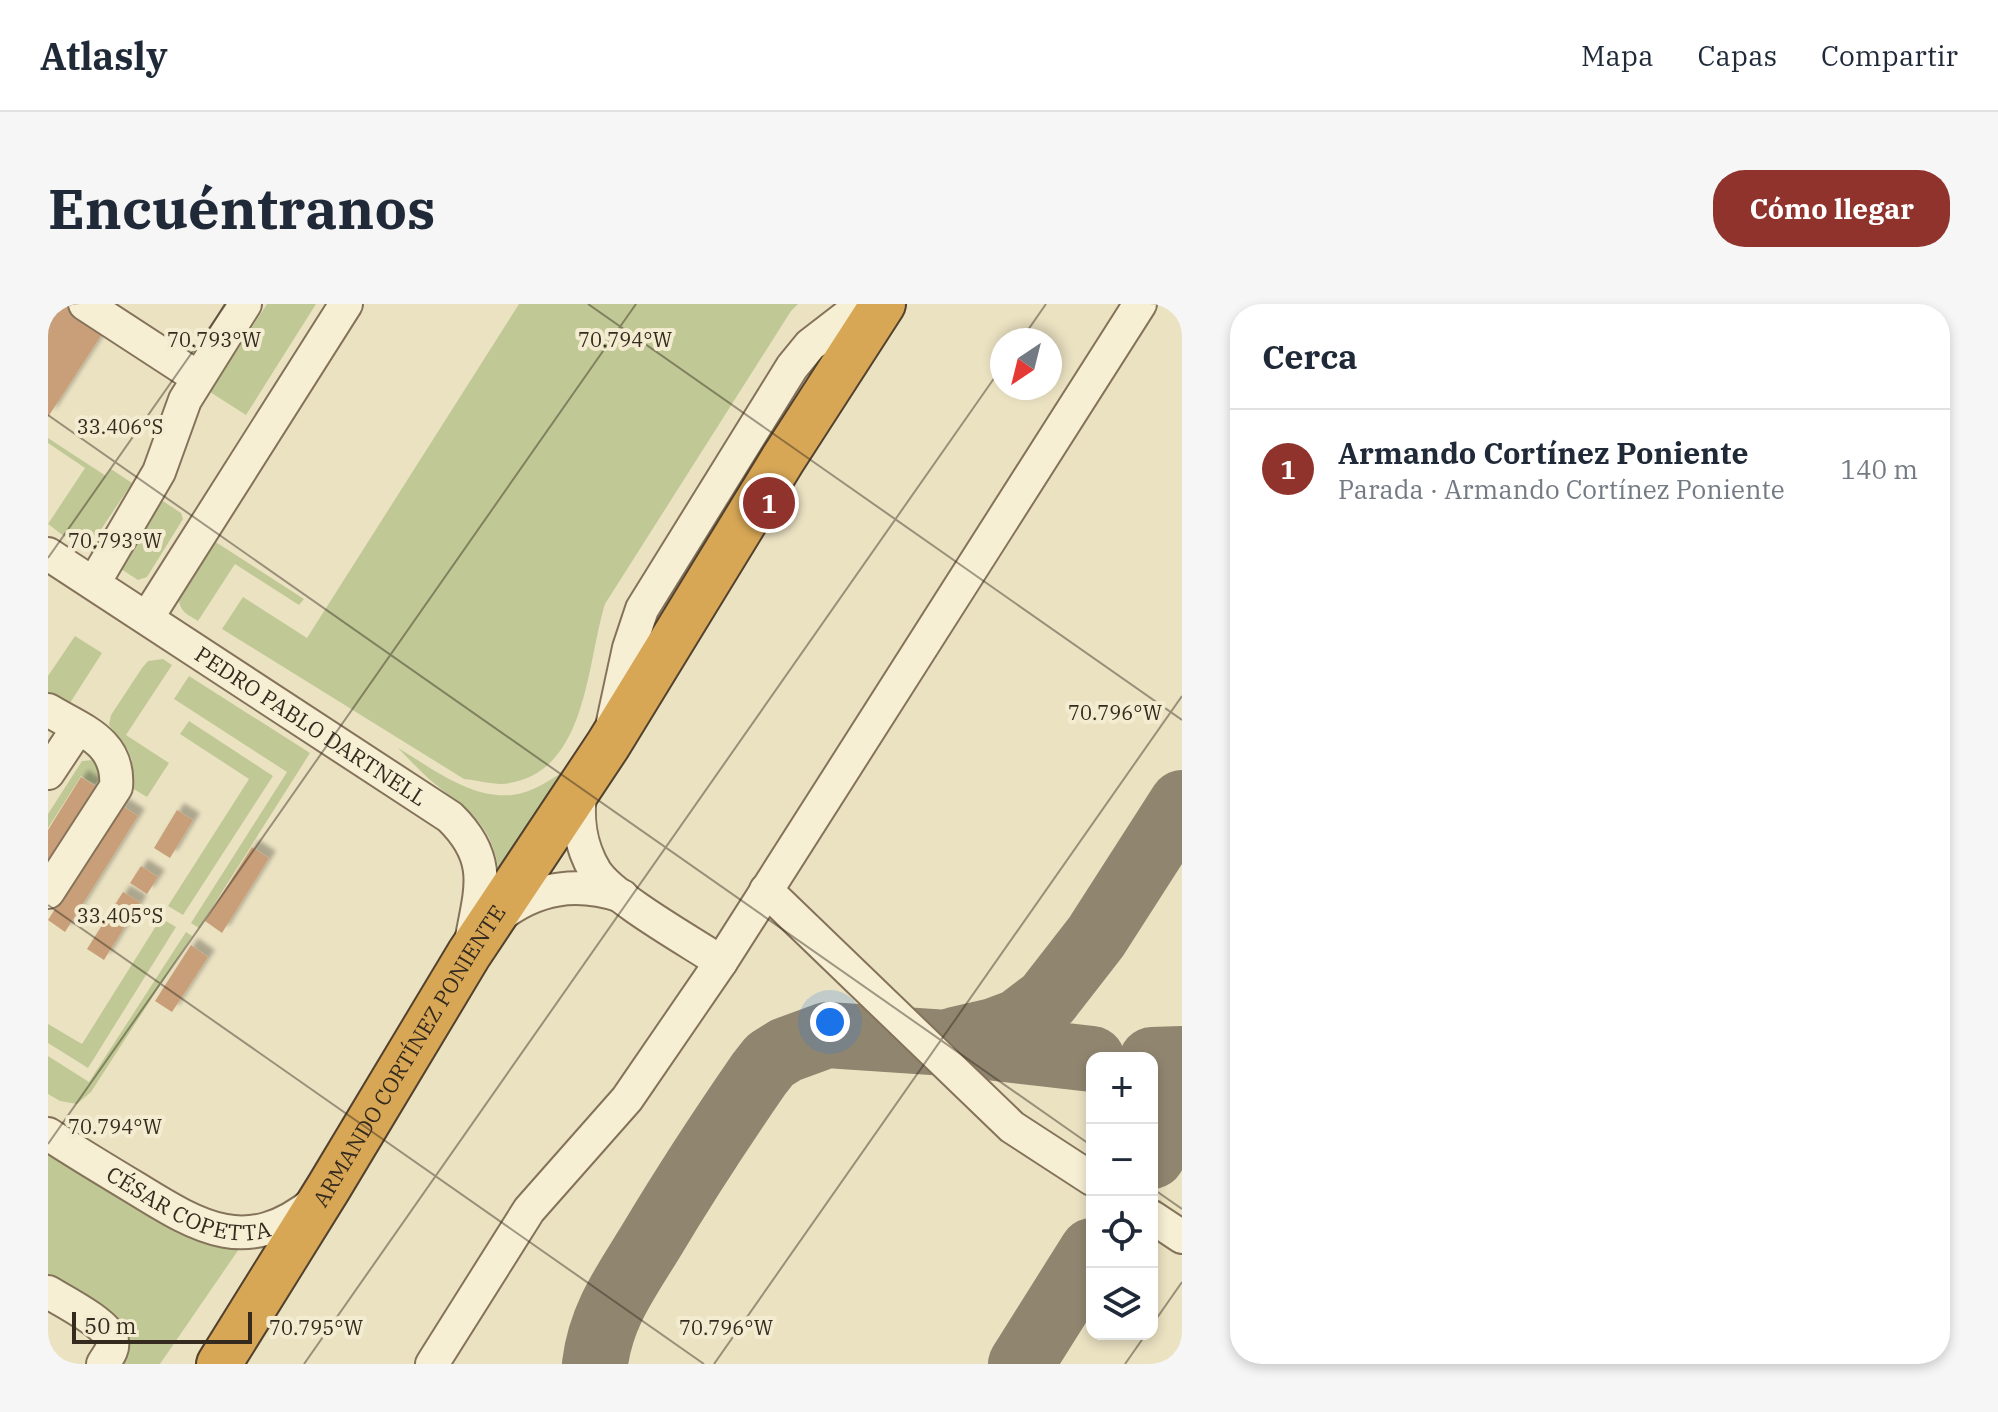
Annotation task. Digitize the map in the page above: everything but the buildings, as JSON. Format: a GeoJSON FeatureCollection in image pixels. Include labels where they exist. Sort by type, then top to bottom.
{"type":"FeatureCollection","features":[{"type":"Feature","properties":{"kind":"highway","name":"ARMANDO CORTÍNEZ PONIENTE"},"geometry":{"type":"LineString","coordinates":[[219,1364],[479,939],[608,745],[783,459],[883,304]]}},
{"type":"Feature","properties":{"kind":"street"},"geometry":{"type":"LineString","coordinates":[[85,304],[197,377]]}},
{"type":"Feature","properties":{"kind":"street"},"geometry":{"type":"LineString","coordinates":[[94,583],[159,472],[185,400],[197,377],[245,304]]}},
{"type":"Feature","properties":{"kind":"street"},"geometry":{"type":"LineString","coordinates":[[147,618],[346,304]]}},
{"type":"Feature","properties":{"kind":"street"},"geometry":{"type":"LineString","coordinates":[[608,745],[629,648],[642,609],[792,367],[810,345],[863,304]]}},
{"type":"Feature","properties":{"kind":"street"},"geometry":{"type":"LineString","coordinates":[[432,1364],[529,1210],[627,1099],[721,962],[1140,304]]}},
{"type":"Feature","properties":{"kind":"street","name":"PEDRO PABLO DARTNELL"},"geometry":{"type":"LineString","coordinates":[[48,554],[429,801],[464,830],[479,858],[482,873],[479,939]]}},
{"type":"Feature","properties":{"kind":"street"},"geometry":{"type":"LineString","coordinates":[[48,710],[111,752],[118,772],[116,787],[48,892]]}},
{"type":"Feature","properties":{"kind":"street"},"geometry":{"type":"LineString","coordinates":[[48,773],[78,728]]}},
{"type":"Feature","properties":{"kind":"street"},"geometry":{"type":"LineString","coordinates":[[582,784],[577,813],[583,844],[596,873],[622,896],[721,962]]}},
{"type":"Feature","properties":{"kind":"street"},"geometry":{"type":"LineString","coordinates":[[479,939],[517,902],[544,891],[599,889],[622,896]]}},
{"type":"Feature","properties":{"kind":"street"},"geometry":{"type":"LineString","coordinates":[[766,890],[1012,1127],[1086,1175]]}},
{"type":"Feature","properties":{"kind":"street","name":"CÉSAR COPETTA"},"geometry":{"type":"LineString","coordinates":[[48,1134],[177,1214],[213,1229],[233,1232],[270,1228],[303,1212],[329,1187]]}},
{"type":"Feature","properties":{"kind":"street"},"geometry":{"type":"LineString","coordinates":[[1158,1221],[1182,1237]]}},
{"type":"Feature","properties":{"kind":"street"},"geometry":{"type":"LineString","coordinates":[[48,1292],[106,1329],[113,1338],[112,1349],[103,1364]]}},
{"type":"Feature","properties":{"kind":"green space"},"geometry":{"type":"Polygon","coordinates":[[[267,304],[316,304],[246,415],[210,392],[267,304]]]}},
{"type":"Feature","properties":{"kind":"green space"},"geometry":{"type":"Polygon","coordinates":[[[519,304],[798,304],[605,604],[586,687],[567,741],[551,762],[529,777],[497,784],[464,779],[222,629],[243,597],[307,638],[519,304]]]}},
{"type":"Feature","properties":{"kind":"green space"},"geometry":{"type":"Polygon","coordinates":[[[48,438],[106,476],[111,469],[132,483],[94,540],[88,543],[76,542],[48,524],[85,468],[48,443],[48,438]]]}},
{"type":"Feature","properties":{"kind":"green space"},"geometry":{"type":"Polygon","coordinates":[[[163,501],[181,513],[183,519],[147,577],[138,580],[121,569],[157,503],[163,501]]]}},
{"type":"Feature","properties":{"kind":"green space"},"geometry":{"type":"Polygon","coordinates":[[[211,539],[304,599],[299,605],[235,564],[198,621],[182,609],[180,592],[188,573],[211,539]]]}},
{"type":"Feature","properties":{"kind":"green space"},"geometry":{"type":"Polygon","coordinates":[[[75,636],[102,653],[70,703],[61,705],[48,695],[48,676],[75,636]]]}},
{"type":"Feature","properties":{"kind":"green space"},"geometry":{"type":"Polygon","coordinates":[[[163,659],[172,665],[126,735],[169,763],[147,797],[127,785],[132,760],[109,725],[111,715],[142,668],[148,661],[163,659]]]}},
{"type":"Feature","properties":{"kind":"green space"},"geometry":{"type":"Polygon","coordinates":[[[189,676],[310,753],[199,928],[191,923],[287,772],[174,699],[189,676]]]}},
{"type":"Feature","properties":{"kind":"green space"},"geometry":{"type":"Polygon","coordinates":[[[189,721],[273,776],[183,915],[168,906],[249,779],[180,734],[189,721]]]}},
{"type":"Feature","properties":{"kind":"green space"},"geometry":{"type":"Polygon","coordinates":[[[398,748],[466,787],[496,795],[527,791],[569,768],[500,876],[491,842],[484,829],[398,748]]]}},
{"type":"Feature","properties":{"kind":"green space"},"geometry":{"type":"Polygon","coordinates":[[[82,761],[98,762],[101,777],[95,784],[81,776],[48,828],[48,814],[82,761]]]}},
{"type":"Feature","properties":{"kind":"green space"},"geometry":{"type":"Polygon","coordinates":[[[161,918],[176,927],[88,1068],[48,1043],[48,1024],[82,1044],[161,918]]]}},
{"type":"Feature","properties":{"kind":"green space"},"geometry":{"type":"Polygon","coordinates":[[[186,932],[192,936],[91,1092],[77,1104],[60,1101],[48,1094],[48,1056],[89,1082],[186,932]]]}},
{"type":"Feature","properties":{"kind":"green space"},"geometry":{"type":"Polygon","coordinates":[[[48,1153],[229,1239],[239,1249],[160,1364],[117,1364],[48,1283],[48,1153]]]}},
{"type":"Feature","properties":{"kind":"taxiway"},"geometry":{"type":"LineString","coordinates":[[955,1040],[1018,1022],[1047,1000],[1096,937],[1182,803]]}},
{"type":"Feature","properties":{"kind":"taxiway"},"geometry":{"type":"LineString","coordinates":[[595,1364],[609,1314],[633,1271],[759,1074],[770,1060],[786,1050],[827,1035],[962,1044],[1086,1058]]}},
{"type":"Feature","properties":{"kind":"taxiway"},"geometry":{"type":"LineString","coordinates":[[1158,1060],[1182,1059]]}},
{"type":"Feature","properties":{"kind":"taxiway"},"geometry":{"type":"LineString","coordinates":[[1158,1146],[1182,1108]]}},
{"type":"Feature","properties":{"kind":"taxiway"},"geometry":{"type":"LineString","coordinates":[[1021,1364],[1086,1261]]}},
{"type":"Feature","properties":{"kind":"place","name":"Armando Cortínez Poniente"},"geometry":{"type":"Point","coordinates":[769,503]}}]}
